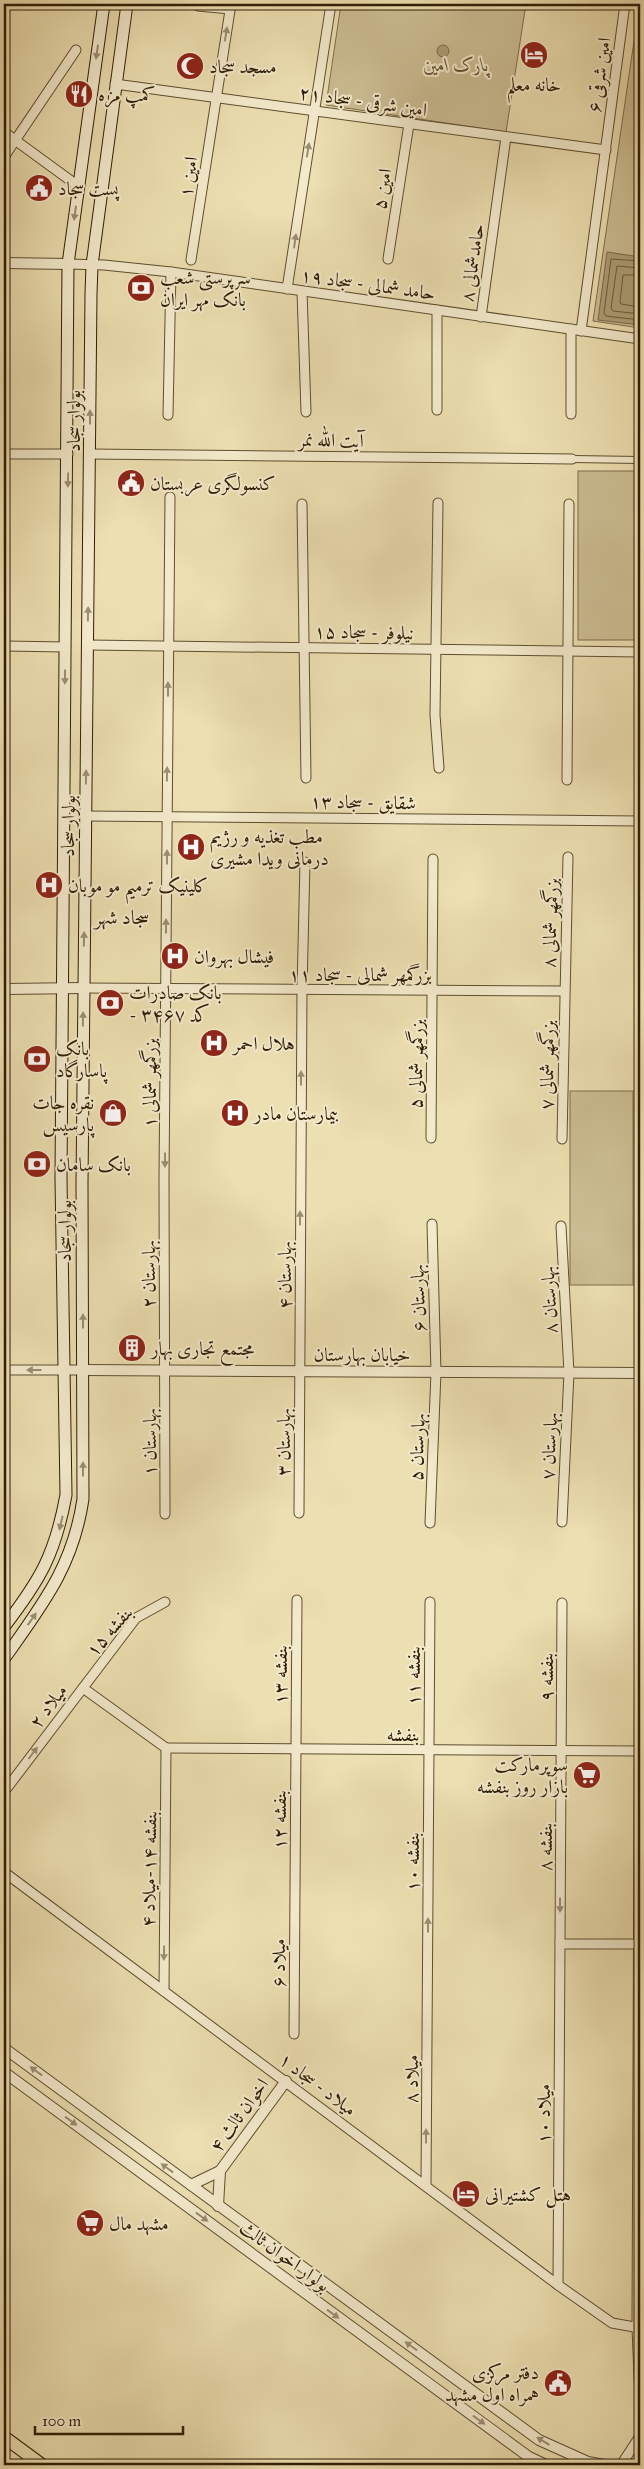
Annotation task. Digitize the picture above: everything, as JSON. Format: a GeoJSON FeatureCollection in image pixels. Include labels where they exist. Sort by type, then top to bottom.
{"type":"FeatureCollection","features":[{"type":"Feature","properties":{"kind":"main road","name":"بولوار سجاد"},"geometry":{"type":"LineString","coordinates":[[4,1627],[41,1576],[54,1547],[61,1524],[66,1496],[61,1178],[68,264],[104,4]]}},
{"type":"Feature","properties":{"kind":"main road","name":"بولوار سجاد"},"geometry":{"type":"LineString","coordinates":[[4,1659],[56,1585],[70,1554],[79,1527],[83,1499],[82,1176],[92,265],[127,4]]}},
{"type":"Feature","properties":{"kind":"main road"},"geometry":{"type":"LineString","coordinates":[[4,2437],[42,2465]]}},
{"type":"Feature","properties":{"kind":"street"},"geometry":{"type":"LineString","coordinates":[[287,289],[331,4]]}},
{"type":"Feature","properties":{"kind":"street"},"geometry":{"type":"LineString","coordinates":[[627,4],[640,6]]}},
{"type":"Feature","properties":{"kind":"street","name":"امین شرقی ۶"},"geometry":{"type":"LineString","coordinates":[[571,414],[576,330],[606,150],[627,4]]}},
{"type":"Feature","properties":{"kind":"street"},"geometry":{"type":"LineString","coordinates":[[198,6],[230,6]]}},
{"type":"Feature","properties":{"kind":"street","name":"امین ۱"},"geometry":{"type":"LineString","coordinates":[[191,260],[230,6]]}},
{"type":"Feature","properties":{"kind":"street"},"geometry":{"type":"LineString","coordinates":[[4,157],[14,139],[76,50]]}},
{"type":"Feature","properties":{"kind":"street","name":"امین شرقی - سجاد ۲۱"},"geometry":{"type":"LineString","coordinates":[[115,84],[606,150]]}},
{"type":"Feature","properties":{"kind":"street","name":"امین ۵"},"geometry":{"type":"LineString","coordinates":[[388,260],[409,124]]}},
{"type":"Feature","properties":{"kind":"street"},"geometry":{"type":"LineString","coordinates":[[4,132],[78,186]]}},
{"type":"Feature","properties":{"kind":"street","name":"حامدشمالی ۸"},"geometry":{"type":"LineString","coordinates":[[481,317],[506,137]]}},
{"type":"Feature","properties":{"kind":"street"},"geometry":{"type":"LineString","coordinates":[[4,263],[68,264]]}},
{"type":"Feature","properties":{"kind":"street","name":"حامد شمالی - سجاد ۱۹"},"geometry":{"type":"LineString","coordinates":[[68,264],[171,272],[640,339]]}},
{"type":"Feature","properties":{"kind":"street"},"geometry":{"type":"LineString","coordinates":[[168,415],[171,272]]}},
{"type":"Feature","properties":{"kind":"street"},"geometry":{"type":"LineString","coordinates":[[302,291],[306,412]]}},
{"type":"Feature","properties":{"kind":"street"},"geometry":{"type":"LineString","coordinates":[[437,310],[437,410]]}},
{"type":"Feature","properties":{"kind":"street"},"geometry":{"type":"LineString","coordinates":[[4,454],[68,454]]}},
{"type":"Feature","properties":{"kind":"street","name":"آیت الله نمر"},"geometry":{"type":"LineString","coordinates":[[90,454],[572,459]]}},
{"type":"Feature","properties":{"kind":"street"},"geometry":{"type":"LineString","coordinates":[[572,459],[640,460]]}},
{"type":"Feature","properties":{"kind":"street","name":"بزرگمهر شمالی ۱"},"geometry":{"type":"LineString","coordinates":[[164,1178],[170,497]]}},
{"type":"Feature","properties":{"kind":"street"},"geometry":{"type":"LineString","coordinates":[[438,503],[435,715],[438,768]]}},
{"type":"Feature","properties":{"kind":"street"},"geometry":{"type":"LineString","coordinates":[[302,504],[306,778]]}},
{"type":"Feature","properties":{"kind":"street"},"geometry":{"type":"LineString","coordinates":[[567,780],[569,504]]}},
{"type":"Feature","properties":{"kind":"street","name":"نیلوفر - سجاد ۱۵"},"geometry":{"type":"LineString","coordinates":[[88,645],[640,652]]}},
{"type":"Feature","properties":{"kind":"street"},"geometry":{"type":"LineString","coordinates":[[4,646],[65,646]]}},
{"type":"Feature","properties":{"kind":"street","name":"شقایق - سجاد ۱۳"},"geometry":{"type":"LineString","coordinates":[[86,816],[640,821]]}},
{"type":"Feature","properties":{"kind":"street","name":"بزرگمهر شمالی ۸"},"geometry":{"type":"LineString","coordinates":[[564,991],[568,857]]}},
{"type":"Feature","properties":{"kind":"street","name":"بزرگمهر شمالی ۵"},"geometry":{"type":"LineString","coordinates":[[431,1138],[433,859]]}},
{"type":"Feature","properties":{"kind":"street","name":"بهارستان ۴"},"geometry":{"type":"LineString","coordinates":[[299,1371],[305,862]]}},
{"type":"Feature","properties":{"kind":"street"},"geometry":{"type":"LineString","coordinates":[[4,989],[84,988]]}},
{"type":"Feature","properties":{"kind":"street","name":"بزرگمهر شمالی - سجاد ۱۱"},"geometry":{"type":"LineString","coordinates":[[84,988],[564,991]]}},
{"type":"Feature","properties":{"kind":"street","name":"بزرگمهر شمالی ۷"},"geometry":{"type":"LineString","coordinates":[[562,1139],[564,991]]}},
{"type":"Feature","properties":{"kind":"street","name":"بهارستان ۲"},"geometry":{"type":"LineString","coordinates":[[164,1178],[164,1371]]}},
{"type":"Feature","properties":{"kind":"street","name":"بهارستان ۶"},"geometry":{"type":"LineString","coordinates":[[432,1224],[436,1372]]}},
{"type":"Feature","properties":{"kind":"street","name":"بهارستان ۸"},"geometry":{"type":"LineString","coordinates":[[561,1226],[569,1372]]}},
{"type":"Feature","properties":{"kind":"street"},"geometry":{"type":"LineString","coordinates":[[4,1370],[83,1370]]}},
{"type":"Feature","properties":{"kind":"street","name":"خیابان بهارستان"},"geometry":{"type":"LineString","coordinates":[[83,1370],[640,1373]]}},
{"type":"Feature","properties":{"kind":"street","name":"بهارستان ۱"},"geometry":{"type":"LineString","coordinates":[[164,1371],[165,1514]]}},
{"type":"Feature","properties":{"kind":"street","name":"بهارستان ۳"},"geometry":{"type":"LineString","coordinates":[[299,1371],[299,1513]]}},
{"type":"Feature","properties":{"kind":"street","name":"بهارستان ۵"},"geometry":{"type":"LineString","coordinates":[[430,1523],[436,1372]]}},
{"type":"Feature","properties":{"kind":"street","name":"بهارستان ۷"},"geometry":{"type":"LineString","coordinates":[[562,1522],[569,1372]]}},
{"type":"Feature","properties":{"kind":"street"},"geometry":{"type":"LineString","coordinates":[[640,1548],[640,2399]]}},
{"type":"Feature","properties":{"kind":"street","name":"بنفشه ۱۳"},"geometry":{"type":"LineString","coordinates":[[296,1749],[297,1600]]}},
{"type":"Feature","properties":{"kind":"street","name":"بنفشه ۱۵"},"geometry":{"type":"LineString","coordinates":[[83,1688],[136,1618],[165,1602]]}},
{"type":"Feature","properties":{"kind":"street","name":"بنفشه ۱۱"},"geometry":{"type":"LineString","coordinates":[[429,1750],[430,1602]]}},
{"type":"Feature","properties":{"kind":"street","name":"بنفشه ۹"},"geometry":{"type":"LineString","coordinates":[[562,1603],[562,1751]]}},
{"type":"Feature","properties":{"kind":"street"},"geometry":{"type":"LineString","coordinates":[[83,1688],[166,1748]]}},
{"type":"Feature","properties":{"kind":"street","name":"میلاد ۲"},"geometry":{"type":"LineString","coordinates":[[4,1792],[83,1688]]}},
{"type":"Feature","properties":{"kind":"street","name":"بنفشه"},"geometry":{"type":"LineString","coordinates":[[166,1748],[640,1751]]}},
{"type":"Feature","properties":{"kind":"street","name":"بنفشه ۱۴-میلاد ۴"},"geometry":{"type":"LineString","coordinates":[[164,1991],[166,1748]]}},
{"type":"Feature","properties":{"kind":"street","name":"بنفشه ۱۲"},"geometry":{"type":"LineString","coordinates":[[295,1892],[296,1749]]}},
{"type":"Feature","properties":{"kind":"street","name":"بنفشه ۱۰"},"geometry":{"type":"LineString","coordinates":[[427,1974],[429,1750]]}},
{"type":"Feature","properties":{"kind":"street","name":"بنفشه ۸"},"geometry":{"type":"LineString","coordinates":[[560,1944],[562,1751]]}},
{"type":"Feature","properties":{"kind":"street","name":"میلاد - سجاد ۱"},"geometry":{"type":"LineString","coordinates":[[4,1872],[426,2184],[558,2285],[612,2323],[639,2328]]}},
{"type":"Feature","properties":{"kind":"street","name":"میلاد ۶"},"geometry":{"type":"LineString","coordinates":[[294,2034],[295,1892]]}},
{"type":"Feature","properties":{"kind":"street"},"geometry":{"type":"LineString","coordinates":[[560,1944],[639,1944]]}},
{"type":"Feature","properties":{"kind":"street","name":"میلاد ۱۰"},"geometry":{"type":"LineString","coordinates":[[558,2285],[560,1944]]}},
{"type":"Feature","properties":{"kind":"street","name":"میلاد ۸"},"geometry":{"type":"LineString","coordinates":[[426,2184],[427,1974]]}},
{"type":"Feature","properties":{"kind":"street"},"geometry":{"type":"LineString","coordinates":[[4,2048],[539,2440],[588,2462],[604,2465]]}},
{"type":"Feature","properties":{"kind":"street","name":"بولوار اخوان ثالث"},"geometry":{"type":"LineString","coordinates":[[4,2072],[529,2457],[546,2465]]}},
{"type":"Feature","properties":{"kind":"street","name":"اخوان ثالث ۴"},"geometry":{"type":"LineString","coordinates":[[190,2185],[220,2171],[286,2081]]}},
{"type":"Feature","properties":{"kind":"street","name":"اخوان ثالث ۴"},"geometry":{"type":"LineString","coordinates":[[218,2206],[220,2171]]}},
{"type":"Feature","properties":{"kind":"street"},"geometry":{"type":"LineString","coordinates":[[219,2230],[230,2215]]}},
{"type":"Feature","properties":{"kind":"street"},"geometry":{"type":"LineString","coordinates":[[621,2465],[640,2436]]}},
{"type":"Feature","properties":{"kind":"green space","name":"پارک امین"},"geometry":{"type":"Polygon","coordinates":[[[341,4],[526,4],[506,132],[326,105],[341,4]]]}},
{"type":"Feature","properties":{"kind":"green space"},"geometry":{"type":"Polygon","coordinates":[[[638,14],[640,14],[640,328],[593,321],[638,14]]]}},
{"type":"Feature","properties":{"kind":"green space"},"geometry":{"type":"Polygon","coordinates":[[[578,471],[638,471],[638,640],[578,640],[578,471]]]}},
{"type":"Feature","properties":{"kind":"green space"},"geometry":{"type":"Polygon","coordinates":[[[570,1091],[633,1091],[633,1285],[570,1285],[570,1091]]]}},
{"type":"Feature","properties":{"kind":"water"},"geometry":{"type":"Polygon","coordinates":[[[443,45],[449,51],[443,57],[437,51],[443,45]]]}},
{"type":"Feature","properties":{"kind":"water"},"geometry":{"type":"Polygon","coordinates":[[[607,252],[640,257],[640,325],[598,320],[607,252]]]}},
{"type":"Feature","properties":{"kind":"place","name":"خانه معلم"},"geometry":{"type":"Point","coordinates":[534,55]}},
{"type":"Feature","properties":{"kind":"place","name":"مسجد سجاد"},"geometry":{"type":"Point","coordinates":[190,66]}},
{"type":"Feature","properties":{"kind":"place","name":"کمپ مزه"},"geometry":{"type":"Point","coordinates":[79,94]}},
{"type":"Feature","properties":{"kind":"place","name":"پست سجاد"},"geometry":{"type":"Point","coordinates":[39,188]}},
{"type":"Feature","properties":{"kind":"place","name":"سرپرستی شعب بانک مهر ایران"},"geometry":{"type":"Point","coordinates":[141,288]}},
{"type":"Feature","properties":{"kind":"place","name":"کنسولگری عربستان"},"geometry":{"type":"Point","coordinates":[131,483]}},
{"type":"Feature","properties":{"kind":"place","name":"مطب تغذیه و رژیم درمانی ویدا مشیری"},"geometry":{"type":"Point","coordinates":[191,847]}},
{"type":"Feature","properties":{"kind":"place","name":"کلینیک ترمیم مو موبان"},"geometry":{"type":"Point","coordinates":[49,885]}},
{"type":"Feature","properties":{"kind":"place","name":"فیشال بهروان"},"geometry":{"type":"Point","coordinates":[175,956]}},
{"type":"Feature","properties":{"kind":"place","name":"بانک صادرات - کد ۳۴۶۷"},"geometry":{"type":"Point","coordinates":[110,1003]}},
{"type":"Feature","properties":{"kind":"place","name":"هلال احمر"},"geometry":{"type":"Point","coordinates":[214,1043]}},
{"type":"Feature","properties":{"kind":"place","name":"بانک پاسارگاد"},"geometry":{"type":"Point","coordinates":[37,1059]}},
{"type":"Feature","properties":{"kind":"place","name":"نقره جات پارسیس"},"geometry":{"type":"Point","coordinates":[113,1113]}},
{"type":"Feature","properties":{"kind":"place","name":"بیمارستان مادر"},"geometry":{"type":"Point","coordinates":[235,1113]}},
{"type":"Feature","properties":{"kind":"place","name":"بانک سامان"},"geometry":{"type":"Point","coordinates":[37,1164]}},
{"type":"Feature","properties":{"kind":"place","name":"مجتمع تجاری بهار"},"geometry":{"type":"Point","coordinates":[132,1348]}},
{"type":"Feature","properties":{"kind":"place","name":"سوپرمارکت بازار روز بنفشه"},"geometry":{"type":"Point","coordinates":[587,1775]}},
{"type":"Feature","properties":{"kind":"place","name":"هتل کشتیرانی"},"geometry":{"type":"Point","coordinates":[466,2194]}},
{"type":"Feature","properties":{"kind":"place","name":"مشهد مال"},"geometry":{"type":"Point","coordinates":[90,2223]}},
{"type":"Feature","properties":{"kind":"place","name":"دفتر مرکزی همراه اول مشهد"},"geometry":{"type":"Point","coordinates":[558,2383]}},
{"type":"Feature","properties":{"kind":"district","name":"سجاد شهر"},"geometry":{"type":"Point","coordinates":[122,917]}}]}
